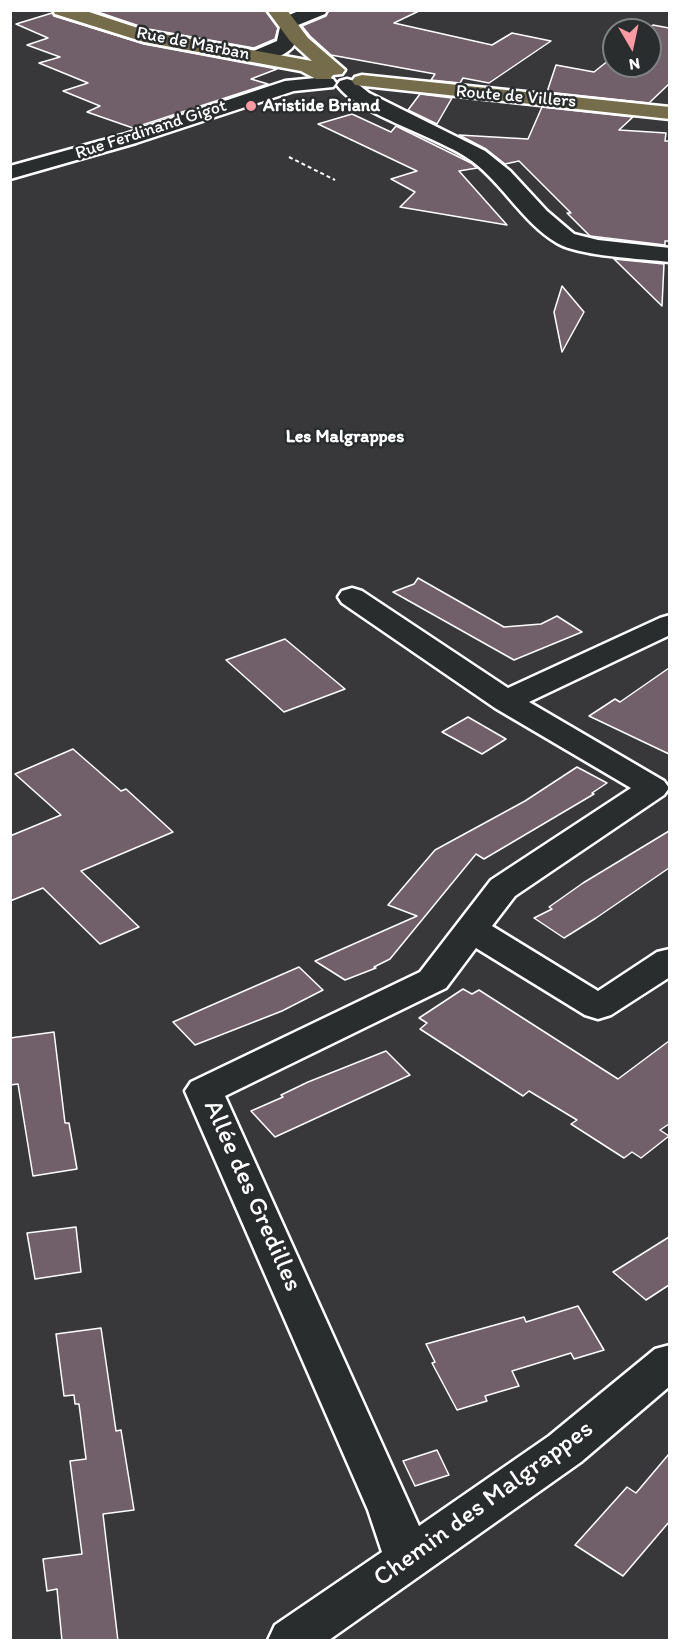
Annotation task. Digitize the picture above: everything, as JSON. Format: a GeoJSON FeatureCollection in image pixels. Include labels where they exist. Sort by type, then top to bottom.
{"type":"FeatureCollection","features":[{"type":"Feature","properties":{"kind":"main road","name":"Rue de Marban"},"geometry":{"type":"LineString","coordinates":[[62,10],[144,36],[307,66],[339,79]]}},
{"type":"Feature","properties":{"kind":"main road"},"geometry":{"type":"LineString","coordinates":[[282,16],[295,35],[339,79]]}},
{"type":"Feature","properties":{"kind":"main road","name":"Route de Villers"},"geometry":{"type":"LineString","coordinates":[[339,79],[669,113]]}},
{"type":"Feature","properties":{"kind":"street"},"geometry":{"type":"LineString","coordinates":[[256,57],[280,48],[286,43],[282,16],[318,10]]}},
{"type":"Feature","properties":{"kind":"street"},"geometry":{"type":"LineString","coordinates":[[339,79],[362,97],[478,155],[502,176],[539,216],[566,239],[598,247],[669,255]]}},
{"type":"Feature","properties":{"kind":"street","name":"Rue Ferdinand Gigot"},"geometry":{"type":"LineString","coordinates":[[10,173],[129,139],[292,85],[339,79]]}},
{"type":"Feature","properties":{"kind":"street","name":"Allée des Gredilles"},"geometry":{"type":"LineString","coordinates":[[352,597],[506,701],[661,791],[503,888],[433,980],[204,1091],[391,1510],[408,1559]]}},
{"type":"Feature","properties":{"kind":"street"},"geometry":{"type":"LineString","coordinates":[[506,701],[669,624]]}},
{"type":"Feature","properties":{"kind":"street"},"geometry":{"type":"LineString","coordinates":[[471,929],[598,1007],[669,960]]}},
{"type":"Feature","properties":{"kind":"street","name":"Chemin des Malgrappes"},"geometry":{"type":"LineString","coordinates":[[292,1641],[566,1449],[669,1361]]}},
{"type":"Feature","properties":{"kind":"path"},"geometry":{"type":"LineString","coordinates":[[289,157],[335,180]]}},
{"type":"Feature","properties":{"kind":"building"},"geometry":{"type":"Polygon","coordinates":[[[92,10],[265,10],[278,28],[275,39],[254,48],[148,29],[92,10]]]}},
{"type":"Feature","properties":{"kind":"building"},"geometry":{"type":"Polygon","coordinates":[[[329,10],[421,10],[394,23],[492,45],[512,33],[551,41],[489,83],[463,78],[460,83],[431,80],[435,74],[331,55],[302,26],[326,16],[329,10]]]}},
{"type":"Feature","properties":{"kind":"building"},"geometry":{"type":"Polygon","coordinates":[[[52,13],[54,16],[144,44],[277,69],[251,79],[268,84],[133,128],[87,112],[100,106],[63,91],[88,83],[39,63],[60,57],[27,45],[48,38],[16,24],[52,13]]]}},
{"type":"Feature","properties":{"kind":"building"},"geometry":{"type":"Polygon","coordinates":[[[662,27],[669,28],[669,84],[649,103],[547,92],[556,65],[594,72],[602,66],[602,78],[662,78],[662,27]]]}},
{"type":"Feature","properties":{"kind":"building"},"geometry":{"type":"Polygon","coordinates":[[[420,94],[452,98],[437,124],[408,110],[420,94]]]}},
{"type":"Feature","properties":{"kind":"building"},"geometry":{"type":"Polygon","coordinates":[[[542,107],[633,117],[619,130],[666,133],[665,141],[669,141],[669,241],[665,241],[665,245],[590,236],[567,213],[571,213],[519,161],[505,164],[486,149],[459,135],[528,139],[542,107]]]}},
{"type":"Feature","properties":{"kind":"building"},"geometry":{"type":"Polygon","coordinates":[[[352,114],[391,132],[396,126],[471,163],[477,168],[459,171],[507,225],[400,207],[415,192],[391,179],[417,171],[318,124],[352,114]]]}},
{"type":"Feature","properties":{"kind":"building"},"geometry":{"type":"Polygon","coordinates":[[[614,259],[664,264],[662,306],[614,259]]]}},
{"type":"Feature","properties":{"kind":"building"},"geometry":{"type":"Polygon","coordinates":[[[562,286],[584,312],[562,352],[554,312],[562,286]]]}},
{"type":"Feature","properties":{"kind":"building"},"geometry":{"type":"Polygon","coordinates":[[[418,578],[504,627],[541,624],[557,616],[582,632],[514,660],[393,592],[414,584],[418,578]]]}},
{"type":"Feature","properties":{"kind":"building"},"geometry":{"type":"Polygon","coordinates":[[[285,639],[345,689],[284,712],[226,660],[285,639]]]}},
{"type":"Feature","properties":{"kind":"building"},"geometry":{"type":"Polygon","coordinates":[[[669,668],[669,754],[589,716],[615,699],[620,702],[669,668]]]}},
{"type":"Feature","properties":{"kind":"building"},"geometry":{"type":"Polygon","coordinates":[[[468,717],[506,739],[482,754],[442,732],[468,717]]]}},
{"type":"Feature","properties":{"kind":"building"},"geometry":{"type":"Polygon","coordinates":[[[73,749],[121,791],[126,789],[173,832],[81,871],[139,927],[100,944],[43,888],[10,901],[10,836],[61,815],[15,774],[73,749]]]}},
{"type":"Feature","properties":{"kind":"building"},"geometry":{"type":"Polygon","coordinates":[[[577,767],[607,783],[592,793],[594,794],[484,859],[476,854],[390,959],[374,967],[376,968],[345,980],[315,961],[417,916],[388,905],[435,850],[525,801],[577,767]]]}},
{"type":"Feature","properties":{"kind":"building"},"geometry":{"type":"Polygon","coordinates":[[[669,831],[669,868],[596,918],[564,938],[534,918],[552,909],[549,907],[583,883],[669,831]]]}},
{"type":"Feature","properties":{"kind":"building"},"geometry":{"type":"Polygon","coordinates":[[[299,967],[323,990],[282,1011],[195,1045],[173,1022],[299,967]]]}},
{"type":"Feature","properties":{"kind":"building"},"geometry":{"type":"Polygon","coordinates":[[[463,989],[472,994],[479,990],[618,1079],[669,1041],[669,1124],[660,1130],[669,1136],[641,1158],[632,1152],[624,1158],[571,1124],[577,1120],[529,1091],[523,1096],[420,1029],[427,1023],[419,1018],[463,989]]]}},
{"type":"Feature","properties":{"kind":"building"},"geometry":{"type":"Polygon","coordinates":[[[54,1032],[65,1123],[69,1123],[77,1169],[33,1176],[18,1084],[10,1085],[10,1038],[54,1032]]]}},
{"type":"Feature","properties":{"kind":"building"},"geometry":{"type":"Polygon","coordinates":[[[386,1051],[410,1075],[275,1137],[251,1111],[283,1097],[281,1095],[308,1082],[386,1051]]]}},
{"type":"Feature","properties":{"kind":"building"},"geometry":{"type":"Polygon","coordinates":[[[76,1227],[81,1272],[35,1279],[27,1233],[76,1227]]]}},
{"type":"Feature","properties":{"kind":"building"},"geometry":{"type":"Polygon","coordinates":[[[669,1237],[669,1285],[646,1300],[613,1272],[669,1237]]]}},
{"type":"Feature","properties":{"kind":"building"},"geometry":{"type":"Polygon","coordinates":[[[578,1306],[604,1350],[574,1359],[571,1353],[512,1371],[519,1386],[485,1396],[487,1401],[457,1410],[432,1363],[435,1362],[426,1344],[524,1317],[526,1322],[578,1306]]]}},
{"type":"Feature","properties":{"kind":"building"},"geometry":{"type":"Polygon","coordinates":[[[101,1328],[116,1431],[121,1430],[134,1510],[103,1514],[118,1641],[62,1641],[57,1589],[47,1591],[43,1559],[82,1554],[70,1461],[86,1459],[79,1404],[75,1404],[74,1395],[64,1396],[56,1334],[101,1328]]]}},
{"type":"Feature","properties":{"kind":"building"},"geometry":{"type":"Polygon","coordinates":[[[437,1450],[449,1475],[415,1486],[403,1461],[437,1450]]]}},
{"type":"Feature","properties":{"kind":"building"},"geometry":{"type":"Polygon","coordinates":[[[669,1454],[669,1522],[623,1576],[575,1545],[627,1487],[636,1493],[669,1454]]]}},
{"type":"Feature","properties":{"kind":"place","name":"Aristide Briand"},"geometry":{"type":"Point","coordinates":[251,106]}},
{"type":"Feature","properties":{"kind":"district","name":"Les Malgrappes"},"geometry":{"type":"Point","coordinates":[345,437]}}]}
